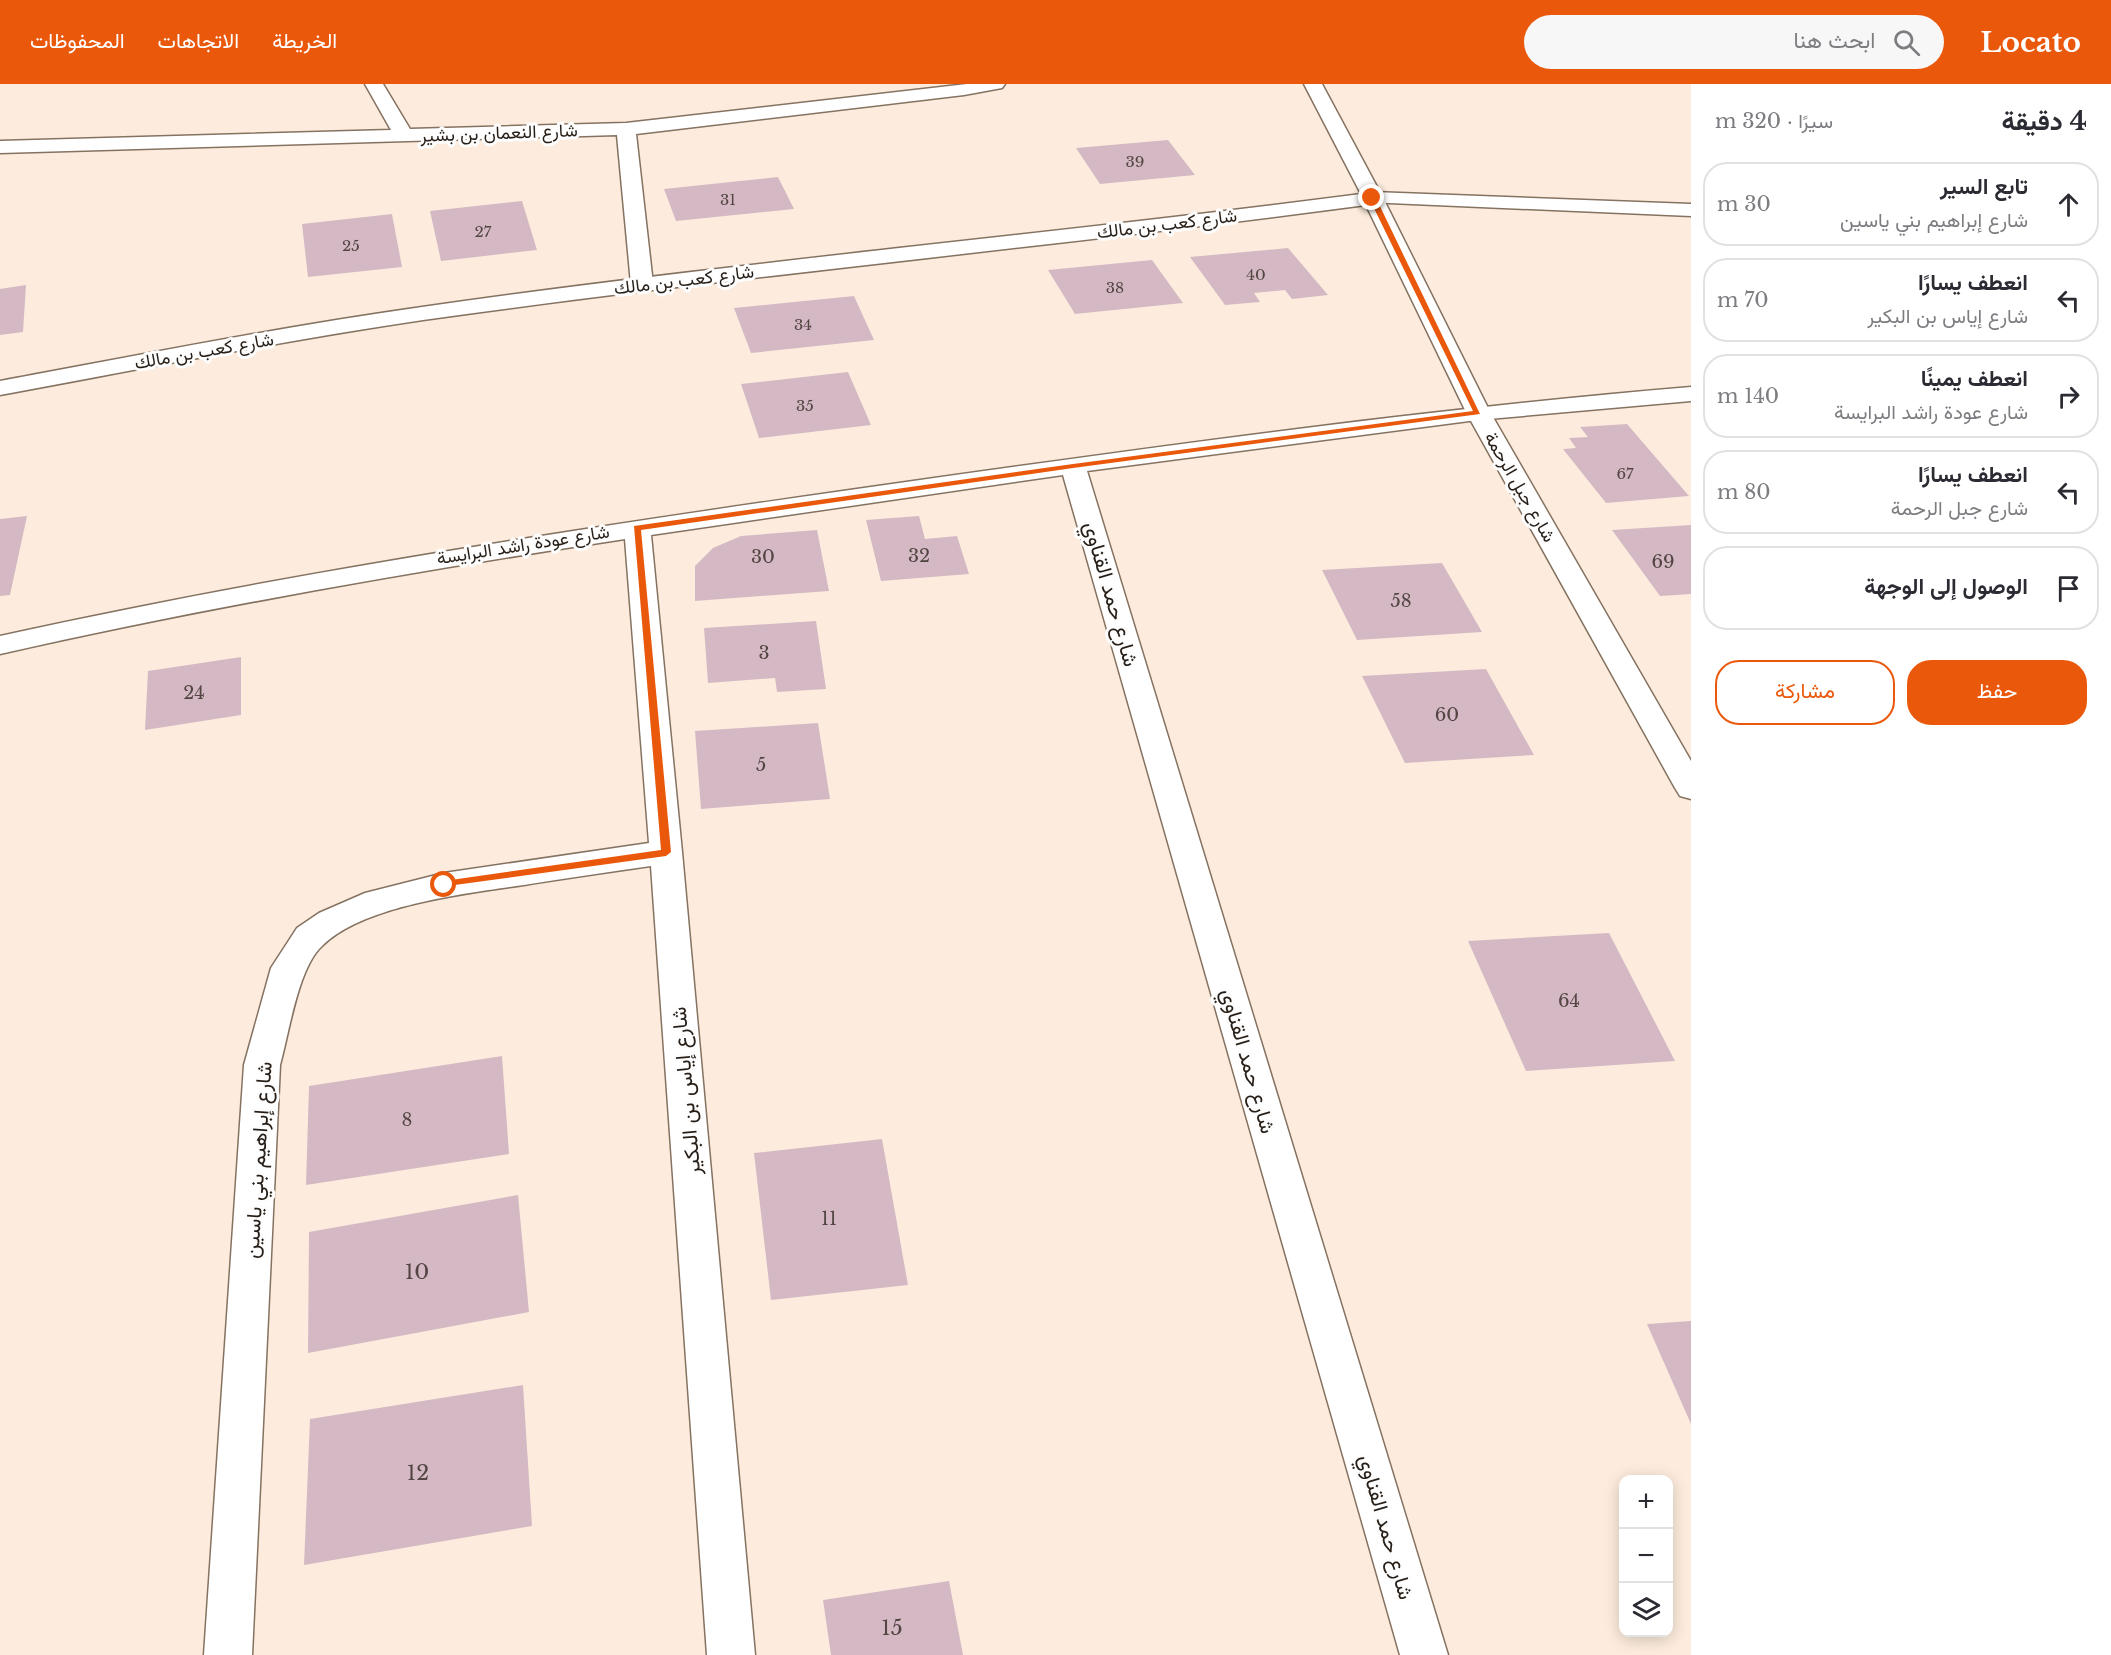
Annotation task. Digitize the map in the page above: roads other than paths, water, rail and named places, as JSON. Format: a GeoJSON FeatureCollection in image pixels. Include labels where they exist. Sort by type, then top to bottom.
{"type":"FeatureCollection","features":[{"type":"Feature","properties":{"kind":"street"},"geometry":{"type":"LineString","coordinates":[[374,84],[404,136]]}},
{"type":"Feature","properties":{"kind":"street","name":"شارع النعمان بن بشير"},"geometry":{"type":"LineString","coordinates":[[0,147],[626,129],[964,90],[996,84]]}},
{"type":"Feature","properties":{"kind":"street","name":"شارع جبل الرحمة"},"geometry":{"type":"LineString","coordinates":[[1313,84],[1478,412],[1691,788]]}},
{"type":"Feature","properties":{"kind":"street"},"geometry":{"type":"LineString","coordinates":[[626,129],[642,284]]}},
{"type":"Feature","properties":{"kind":"street","name":"شارع كعب بن مالك"},"geometry":{"type":"LineString","coordinates":[[0,388],[255,341],[420,314],[642,284],[1154,227],[1372,198],[1691,210]]}},
{"type":"Feature","properties":{"kind":"street","name":"شارع عودة راشد البرايسة"},"geometry":{"type":"LineString","coordinates":[[0,645],[249,592],[434,559],[637,528],[1073,466],[1478,412],[1691,394]]}},
{"type":"Feature","properties":{"kind":"street","name":"شارع حمد القناوي"},"geometry":{"type":"LineString","coordinates":[[1073,466],[1424,1655]]}},
{"type":"Feature","properties":{"kind":"street","name":"شارع إياس بن البكير"},"geometry":{"type":"LineString","coordinates":[[637,528],[666,852],[731,1655]]}},
{"type":"Feature","properties":{"kind":"street","name":"شارع إبراهيم بني ياسين"},"geometry":{"type":"LineString","coordinates":[[228,1655],[261,1065],[288,968],[309,937],[331,922],[377,902],[444,885],[666,852]]}}]}
